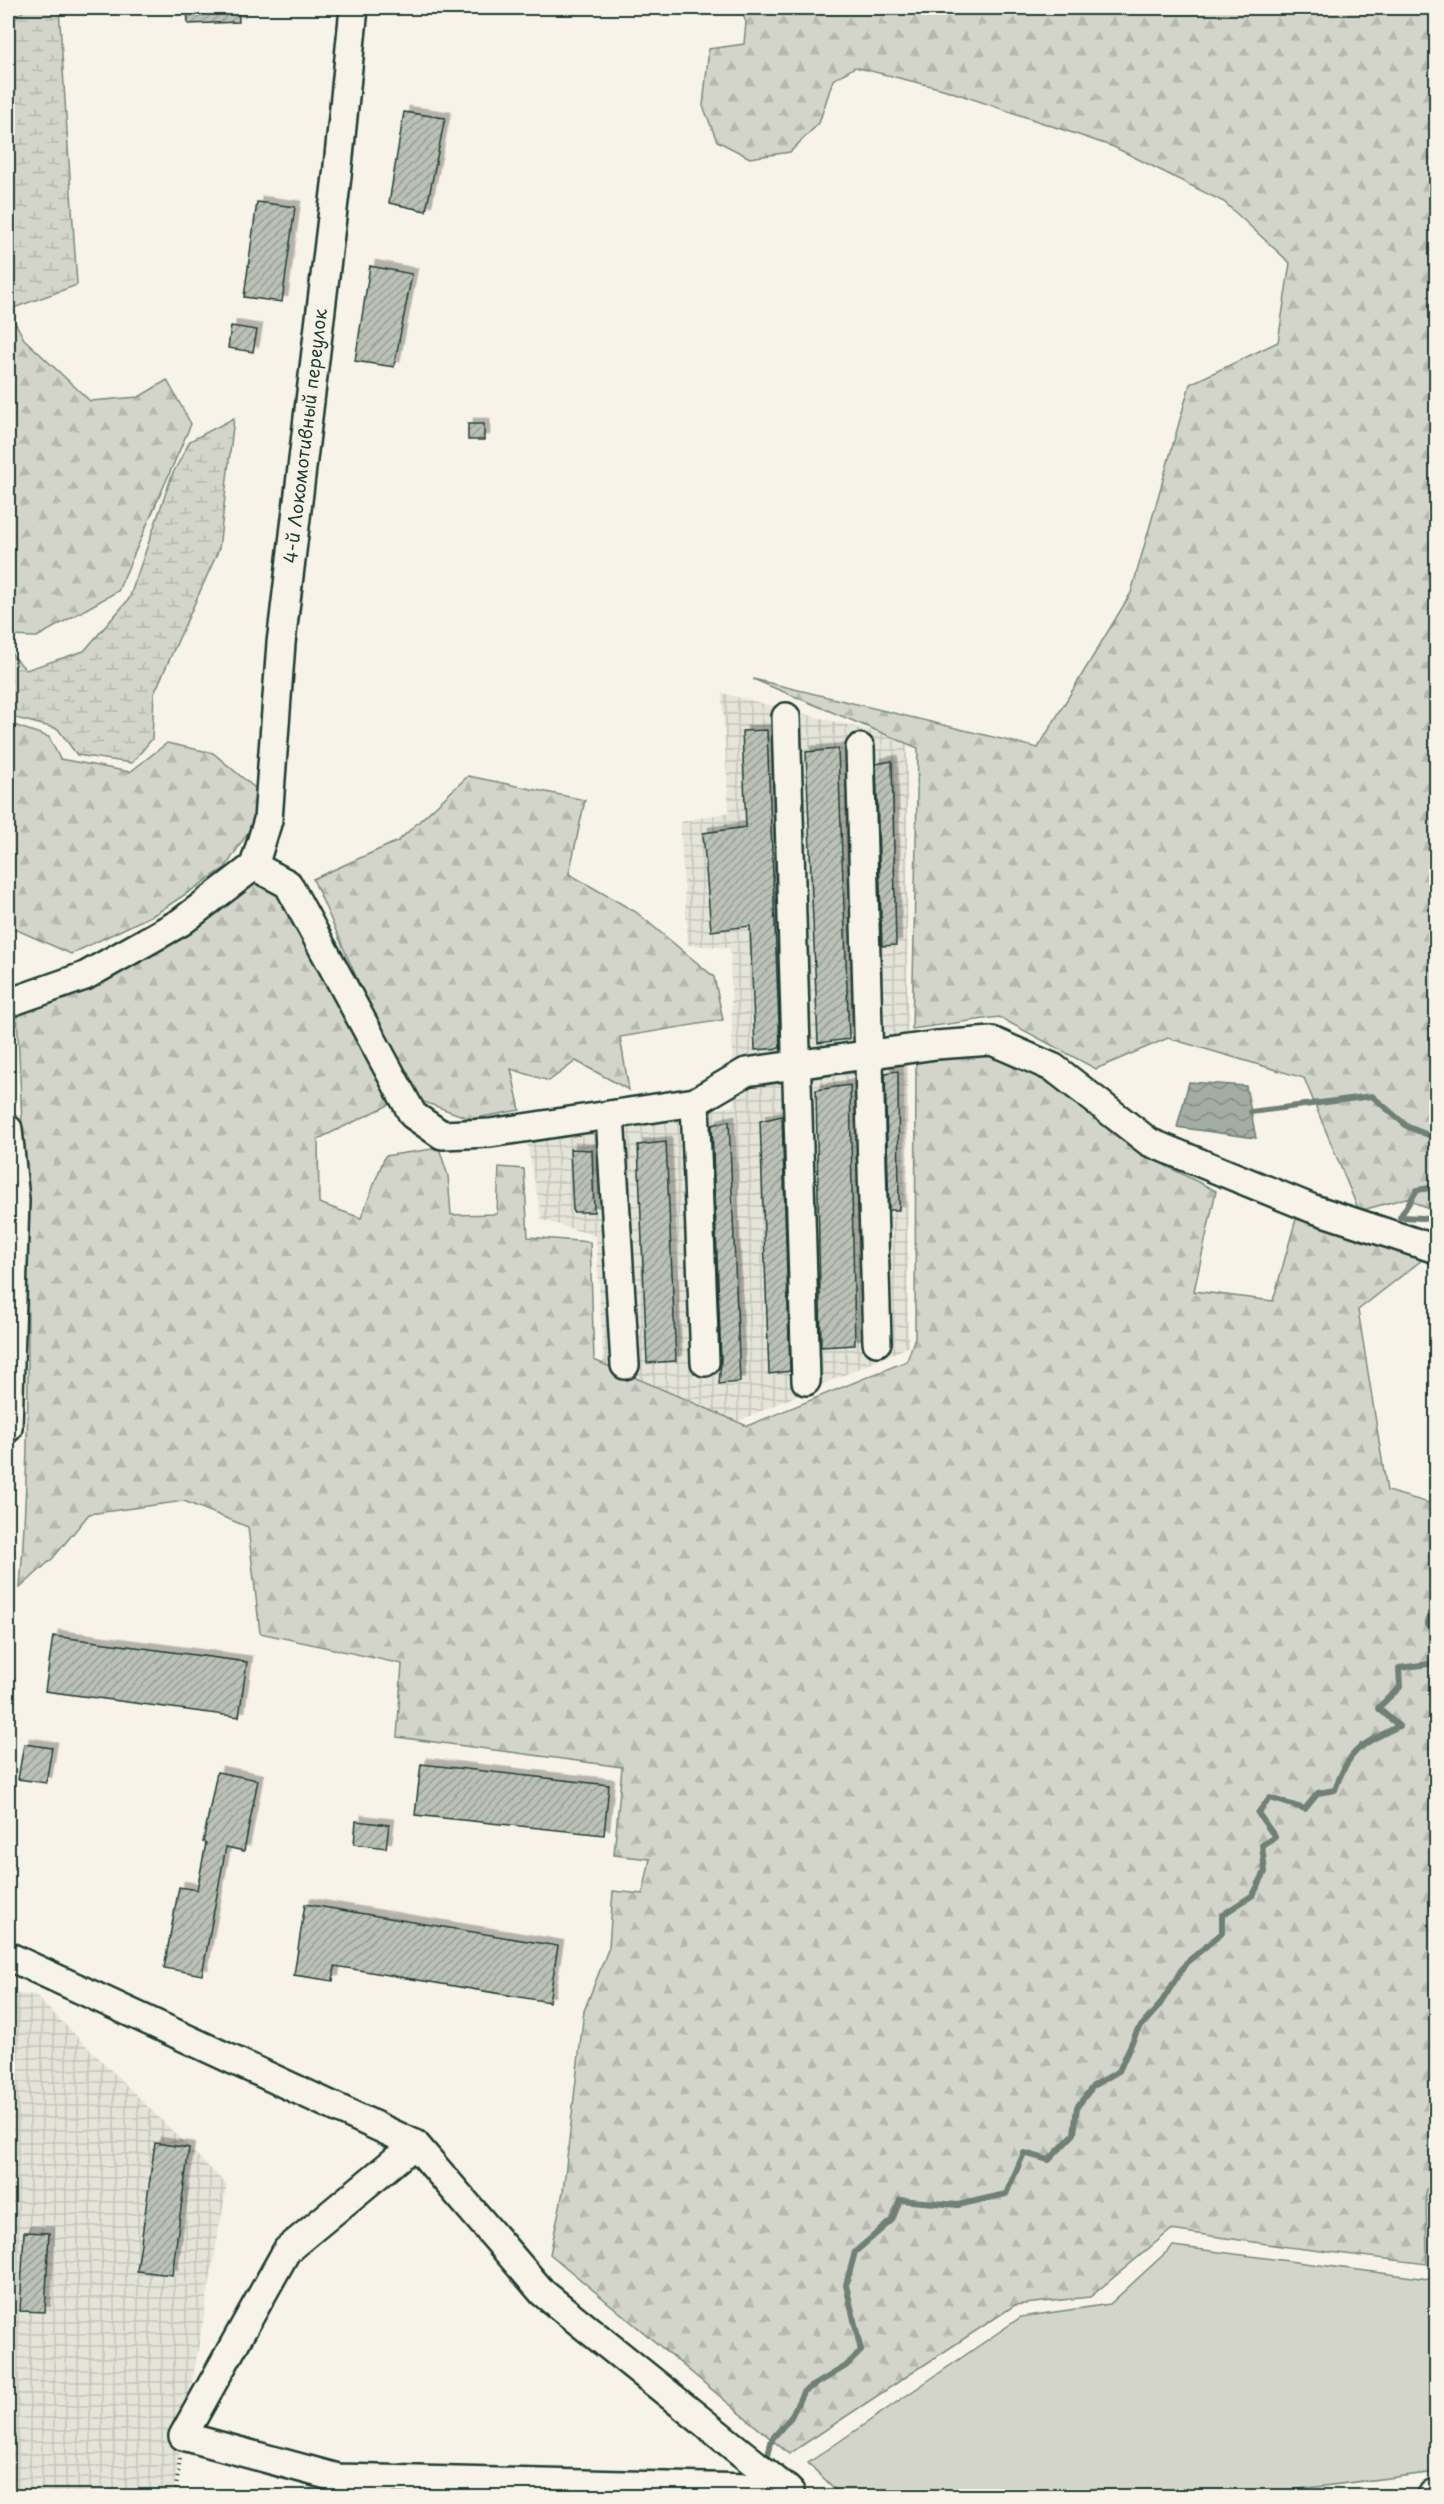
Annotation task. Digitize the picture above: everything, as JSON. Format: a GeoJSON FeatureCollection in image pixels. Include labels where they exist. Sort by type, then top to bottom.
{"type":"FeatureCollection","features":[{"type":"Feature","properties":{"kind":"street","name":"4-й Локомотивный переулок"},"geometry":{"type":"LineString","coordinates":[[254,866],[268,820],[281,643],[337,176],[354,8]]}},
{"type":"Feature","properties":{"kind":"street"},"geometry":{"type":"LineString","coordinates":[[786,717],[806,1381]]}},
{"type":"Feature","properties":{"kind":"street"},"geometry":{"type":"LineString","coordinates":[[860,748],[867,1055],[877,1341]]}},
{"type":"Feature","properties":{"kind":"street"},"geometry":{"type":"LineString","coordinates":[[8,1003],[85,976],[181,922],[254,866],[288,884],[413,1115],[442,1134],[490,1133],[695,1102],[746,1072],[936,1045],[992,1041],[1054,1068],[1149,1142],[1311,1208],[1437,1249]]}},
{"type":"Feature","properties":{"kind":"street"},"geometry":{"type":"LineString","coordinates":[[695,1102],[705,1362]]}},
{"type":"Feature","properties":{"kind":"street"},"geometry":{"type":"LineString","coordinates":[[609,1115],[625,1365]]}},
{"type":"Feature","properties":{"kind":"street"},"geometry":{"type":"LineString","coordinates":[[8,1129],[15,1200],[8,1428]]}},
{"type":"Feature","properties":{"kind":"street"},"geometry":{"type":"LineString","coordinates":[[8,1956],[415,2144],[543,2293],[792,2493]]}},
{"type":"Feature","properties":{"kind":"street"},"geometry":{"type":"LineString","coordinates":[[415,2144],[287,2250],[183,2436],[338,2478],[792,2493]]}},
{"type":"Feature","properties":{"kind":"path"},"geometry":{"type":"LineString","coordinates":[[175,2496],[183,2436]]}},
{"type":"Feature","properties":{"kind":"shaded area"},"geometry":{"type":"Polygon","coordinates":[[[722,693],[907,740],[908,1347],[729,1425],[604,1376],[596,1236],[542,1220],[527,1142],[734,1106],[730,948],[688,945],[680,822],[729,812],[722,693]]]}},
{"type":"Feature","properties":{"kind":"shaded area"},"geometry":{"type":"Polygon","coordinates":[[[8,1993],[35,1995],[227,2185],[172,2496],[8,2496],[8,1993]]]}},
{"type":"Feature","properties":{"kind":"green space"},"geometry":{"type":"Polygon","coordinates":[[[26,8],[59,8],[77,285],[8,310],[8,24],[26,8]]]}},
{"type":"Feature","properties":{"kind":"green space"},"geometry":{"type":"Polygon","coordinates":[[[740,8],[1436,8],[1436,1213],[1406,1198],[1359,1211],[1304,1078],[1168,1038],[1096,1069],[999,1017],[912,1029],[918,748],[753,679],[1038,748],[1131,593],[1190,384],[1278,342],[1290,263],[1224,202],[1114,147],[943,89],[855,67],[833,80],[819,123],[790,152],[750,158],[717,141],[703,106],[709,49],[744,44],[746,22],[740,8]]]}},
{"type":"Feature","properties":{"kind":"green space"},"geometry":{"type":"Polygon","coordinates":[[[8,309],[24,339],[90,401],[139,397],[167,380],[191,424],[118,591],[37,637],[8,636],[8,309]]]}},
{"type":"Feature","properties":{"kind":"green space"},"geometry":{"type":"Polygon","coordinates":[[[234,418],[219,549],[154,694],[152,739],[132,763],[77,755],[58,729],[8,716],[8,650],[26,670],[84,651],[129,599],[172,475],[190,441],[234,418]]]}},
{"type":"Feature","properties":{"kind":"green space"},"geometry":{"type":"Polygon","coordinates":[[[8,723],[49,737],[60,759],[130,772],[167,743],[213,753],[255,788],[257,818],[225,868],[157,913],[71,954],[8,926],[8,723]]]}},
{"type":"Feature","properties":{"kind":"green space"},"geometry":{"type":"Polygon","coordinates":[[[468,776],[585,800],[569,874],[636,912],[714,977],[723,1020],[620,1037],[629,1090],[576,1061],[549,1081],[511,1069],[520,1110],[471,1119],[421,1101],[362,990],[313,879],[398,841],[468,776]]]}},
{"type":"Feature","properties":{"kind":"green space"},"geometry":{"type":"Polygon","coordinates":[[[256,879],[282,896],[391,1104],[318,1139],[319,1203],[361,1218],[385,1156],[439,1148],[448,1176],[451,1215],[497,1214],[499,1167],[524,1169],[528,1237],[590,1242],[594,1360],[747,1426],[907,1361],[915,1337],[916,1057],[991,1052],[1090,1106],[1138,1152],[1216,1191],[1194,1291],[1273,1301],[1296,1219],[1427,1256],[1358,1310],[1387,1491],[1436,1505],[1436,2188],[1426,2189],[1427,2264],[1171,2230],[1090,2297],[1015,2305],[789,2454],[550,2254],[563,2192],[584,2011],[609,1947],[613,1891],[643,1894],[650,1859],[614,1855],[622,1767],[397,1737],[402,1664],[260,1633],[248,1527],[184,1501],[89,1514],[53,1558],[20,1588],[27,1444],[28,1300],[17,1011],[145,960],[256,879]]]}},
{"type":"Feature","properties":{"kind":"green space"},"geometry":{"type":"Polygon","coordinates":[[[1173,2246],[1436,2280],[1436,2472],[1244,2496],[842,2496],[808,2463],[1021,2317],[1110,2304],[1173,2246]]]}},
{"type":"Feature","properties":{"kind":"water"},"geometry":{"type":"Polygon","coordinates":[[[1189,1082],[1246,1086],[1256,1138],[1177,1127],[1189,1082]]]}},
{"type":"Feature","properties":{"kind":"building"},"geometry":{"type":"Polygon","coordinates":[[[187,8],[238,8],[239,22],[188,24],[187,8]]]}},
{"type":"Feature","properties":{"kind":"building"},"geometry":{"type":"Polygon","coordinates":[[[404,112],[445,118],[426,211],[389,203],[404,112]]]}},
{"type":"Feature","properties":{"kind":"building"},"geometry":{"type":"Polygon","coordinates":[[[257,202],[295,207],[282,302],[244,297],[257,202]]]}},
{"type":"Feature","properties":{"kind":"building"},"geometry":{"type":"Polygon","coordinates":[[[370,266],[412,274],[394,367],[355,361],[370,266]]]}},
{"type":"Feature","properties":{"kind":"building"},"geometry":{"type":"Polygon","coordinates":[[[231,326],[257,330],[253,352],[228,348],[231,326]]]}},
{"type":"Feature","properties":{"kind":"building"},"geometry":{"type":"Polygon","coordinates":[[[468,424],[484,424],[484,440],[468,440],[468,424]]]}},
{"type":"Feature","properties":{"kind":"building"},"geometry":{"type":"Polygon","coordinates":[[[767,730],[780,1048],[755,1050],[750,926],[711,931],[703,833],[746,827],[742,731],[767,730]]]}},
{"type":"Feature","properties":{"kind":"building"},"geometry":{"type":"Polygon","coordinates":[[[838,749],[849,1039],[818,1043],[806,752],[838,749]]]}},
{"type":"Feature","properties":{"kind":"building"},"geometry":{"type":"Polygon","coordinates":[[[892,761],[896,945],[882,946],[876,764],[892,761]]]}},
{"type":"Feature","properties":{"kind":"building"},"geometry":{"type":"Polygon","coordinates":[[[898,1071],[899,1210],[889,1210],[885,1073],[898,1071]]]}},
{"type":"Feature","properties":{"kind":"building"},"geometry":{"type":"Polygon","coordinates":[[[850,1085],[855,1345],[821,1347],[816,1090],[850,1085]]]}},
{"type":"Feature","properties":{"kind":"building"},"geometry":{"type":"Polygon","coordinates":[[[782,1116],[790,1371],[769,1374],[760,1121],[782,1116]]]}},
{"type":"Feature","properties":{"kind":"building"},"geometry":{"type":"Polygon","coordinates":[[[729,1121],[740,1382],[719,1384],[721,1361],[712,1125],[729,1121]]]}},
{"type":"Feature","properties":{"kind":"building"},"geometry":{"type":"Polygon","coordinates":[[[666,1142],[676,1361],[647,1363],[638,1145],[666,1142]]]}},
{"type":"Feature","properties":{"kind":"building"},"geometry":{"type":"Polygon","coordinates":[[[570,1149],[592,1150],[594,1212],[573,1212],[570,1149]]]}},
{"type":"Feature","properties":{"kind":"building"},"geometry":{"type":"Polygon","coordinates":[[[53,1636],[247,1662],[239,1717],[45,1691],[53,1636]]]}},
{"type":"Feature","properties":{"kind":"building"},"geometry":{"type":"Polygon","coordinates":[[[24,1744],[52,1748],[46,1783],[18,1779],[24,1744]]]}},
{"type":"Feature","properties":{"kind":"building"},"geometry":{"type":"Polygon","coordinates":[[[421,1764],[609,1785],[604,1835],[415,1815],[421,1764]]]}},
{"type":"Feature","properties":{"kind":"building"},"geometry":{"type":"Polygon","coordinates":[[[217,1772],[258,1780],[244,1851],[226,1847],[202,1975],[164,1968],[179,1887],[197,1890],[206,1843],[203,1842],[217,1772]]]}},
{"type":"Feature","properties":{"kind":"building"},"geometry":{"type":"Polygon","coordinates":[[[356,1821],[389,1825],[386,1848],[354,1844],[356,1821]]]}},
{"type":"Feature","properties":{"kind":"building"},"geometry":{"type":"Polygon","coordinates":[[[305,1904],[558,1946],[549,2002],[335,1966],[333,1981],[294,1975],[305,1904]]]}},
{"type":"Feature","properties":{"kind":"building"},"geometry":{"type":"Polygon","coordinates":[[[155,2143],[189,2148],[172,2275],[137,2271],[155,2143]]]}},
{"type":"Feature","properties":{"kind":"building"},"geometry":{"type":"Polygon","coordinates":[[[24,2232],[49,2233],[45,2312],[20,2311],[24,2232]]]}},
{"type":"Feature","properties":{"kind":"waterway"},"geometry":{"type":"LineString","coordinates":[[1251,1112],[1372,1096],[1408,1127],[1436,1138]]}},
{"type":"Feature","properties":{"kind":"waterway"},"geometry":{"type":"LineString","coordinates":[[1436,1187],[1417,1190],[1400,1217],[1423,1218],[1436,1222]]}},
{"type":"Feature","properties":{"kind":"waterway"},"geometry":{"type":"LineString","coordinates":[[1436,1603],[1427,1624],[1436,1627]]}},
{"type":"Feature","properties":{"kind":"waterway"},"geometry":{"type":"LineString","coordinates":[[766,2462],[772,2439],[791,2417],[803,2392],[846,2366],[861,2351],[846,2285],[855,2252],[892,2220],[900,2200],[958,2205],[1006,2194],[1024,2153],[1049,2160],[1074,2134],[1077,2107],[1093,2086],[1119,2071],[1137,2031],[1159,2006],[1186,1963],[1222,1933],[1222,1915],[1253,1895],[1265,1872],[1262,1845],[1275,1837],[1258,1813],[1270,1798],[1305,1809],[1318,1793],[1335,1790],[1351,1756],[1375,1738],[1399,1726],[1378,1708],[1400,1687],[1399,1668],[1436,1663]]}}]}
